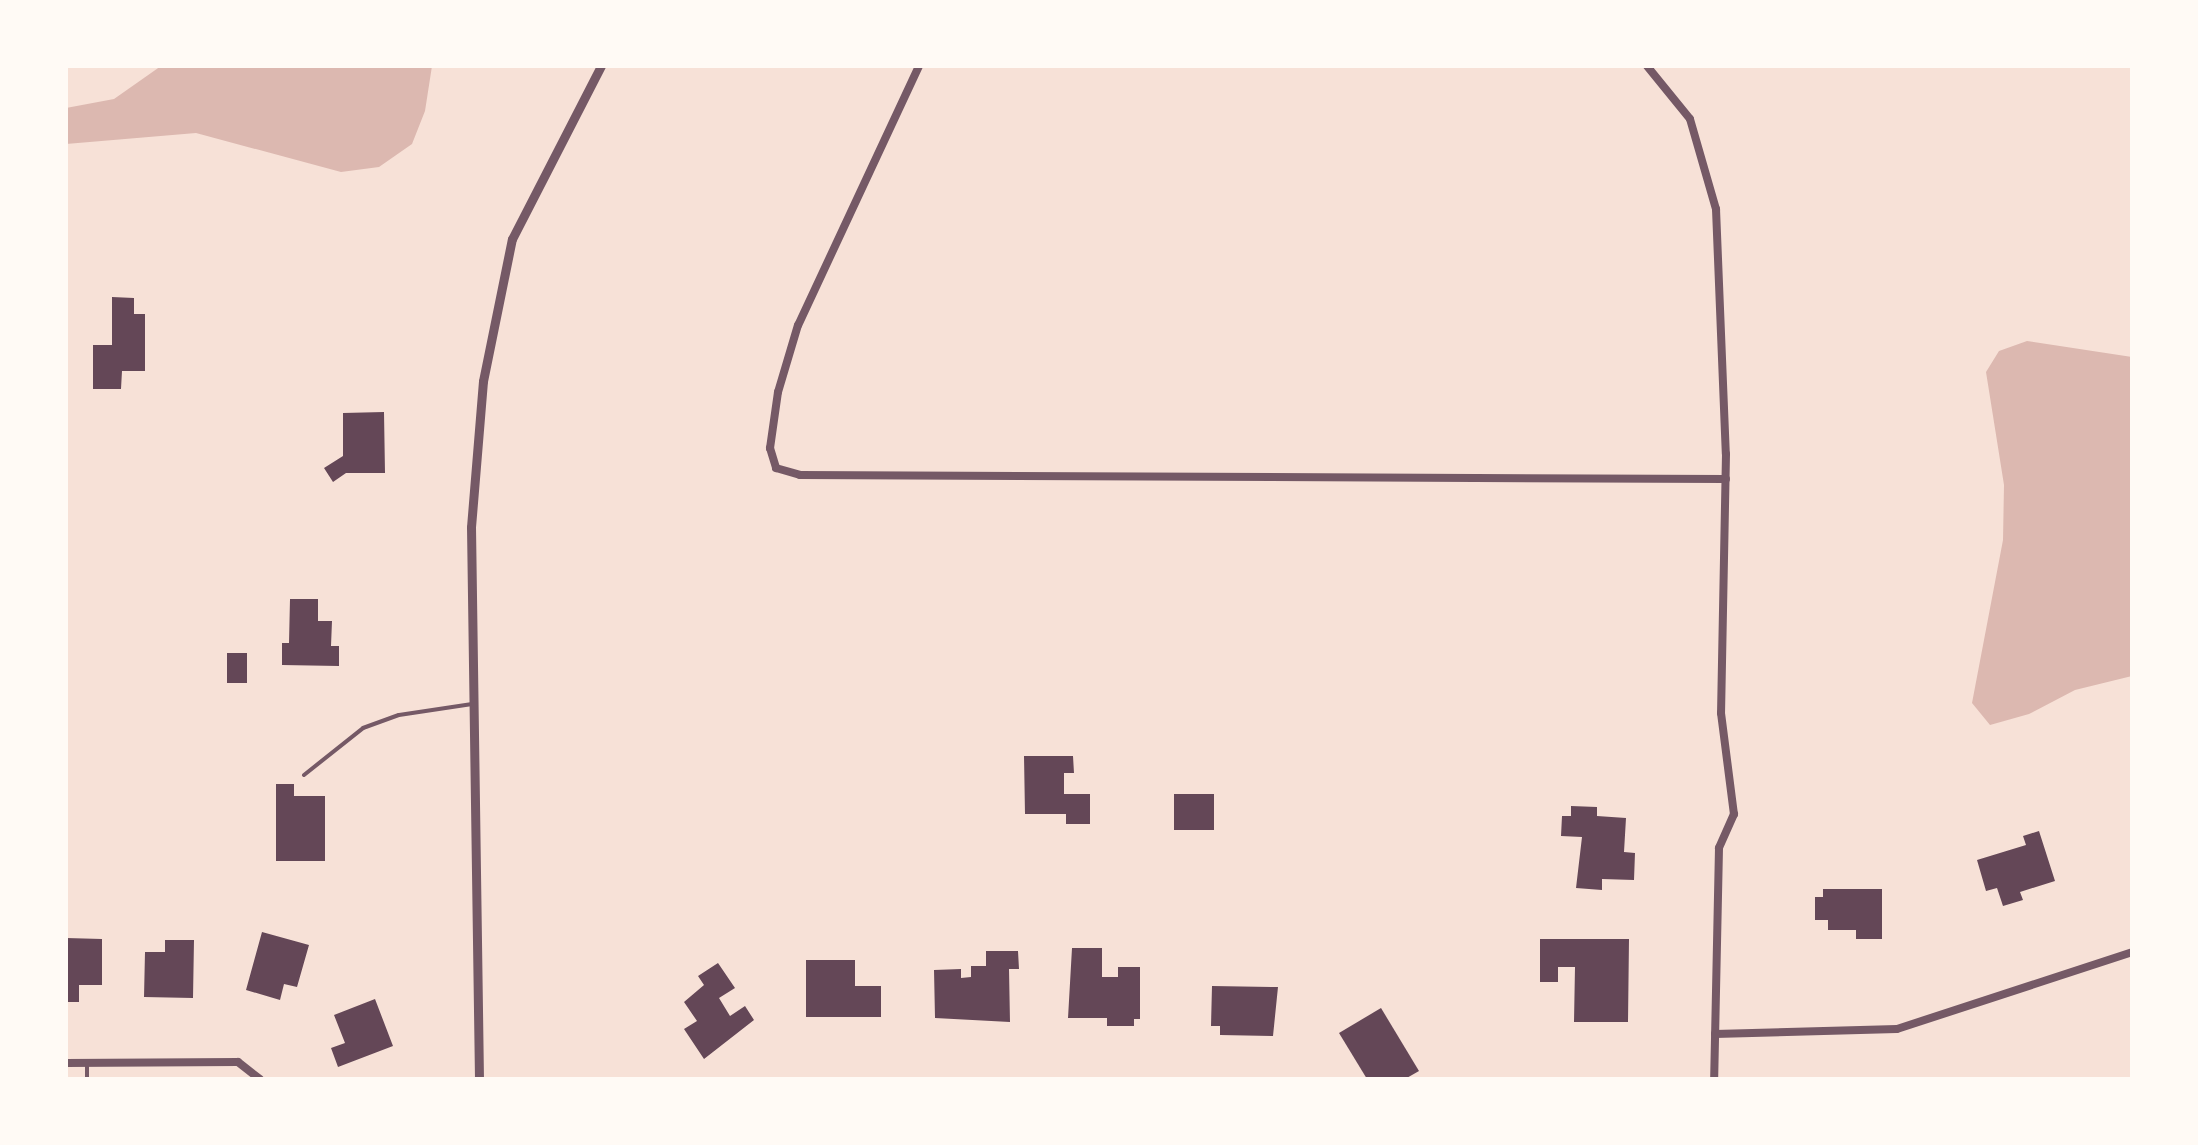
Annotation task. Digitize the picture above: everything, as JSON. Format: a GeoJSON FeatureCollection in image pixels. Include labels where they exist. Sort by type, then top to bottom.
{"type":"FeatureCollection","features":[{"type":"Feature","properties":{"kind":"street"},"geometry":{"type":"LineString","coordinates":[[479,1079],[471,527],[483,381],[512,239],[601,66]]}},
{"type":"Feature","properties":{"kind":"street"},"geometry":{"type":"LineString","coordinates":[[919,66],[798,325],[778,392],[770,448],[776,468],[800,475],[1726,479]]}},
{"type":"Feature","properties":{"kind":"street"},"geometry":{"type":"LineString","coordinates":[[1647,66],[1690,119],[1716,209],[1726,479],[1721,713],[1734,814],[1719,848],[1714,1079]]}},
{"type":"Feature","properties":{"kind":"street"},"geometry":{"type":"LineString","coordinates":[[1715,1034],[1897,1029],[2132,952]]}},
{"type":"Feature","properties":{"kind":"street"},"geometry":{"type":"LineString","coordinates":[[66,1063],[238,1062],[252,1068],[260,1079]]}},
{"type":"Feature","properties":{"kind":"lane"},"geometry":{"type":"LineString","coordinates":[[304,775],[363,728],[399,715],[475,704]]}},
{"type":"Feature","properties":{"kind":"lane"},"geometry":{"type":"LineString","coordinates":[[87,1063],[87,1079]]}},
{"type":"Feature","properties":{"kind":"shaded area"},"geometry":{"type":"Polygon","coordinates":[[[161,66],[432,66],[425,111],[412,144],[379,167],[341,172],[196,133],[66,144],[66,108],[114,99],[161,66]]]}},
{"type":"Feature","properties":{"kind":"shaded area"},"geometry":{"type":"Polygon","coordinates":[[[2027,341],[2132,357],[2132,676],[2075,690],[2029,714],[1990,725],[1972,703],[2003,540],[2004,485],[1986,372],[1999,351],[2027,341]]]}},
{"type":"Feature","properties":{"kind":"building"},"geometry":{"type":"Polygon","coordinates":[[[112,297],[134,298],[134,314],[145,314],[145,371],[122,371],[121,389],[93,389],[93,345],[112,345],[112,297]]]}},
{"type":"Feature","properties":{"kind":"building"},"geometry":{"type":"Polygon","coordinates":[[[384,412],[385,473],[346,473],[333,482],[324,468],[343,456],[343,413],[384,412]]]}},
{"type":"Feature","properties":{"kind":"building"},"geometry":{"type":"Polygon","coordinates":[[[290,599],[318,599],[318,621],[332,621],[331,646],[339,646],[339,666],[282,665],[282,643],[289,643],[290,599]]]}},
{"type":"Feature","properties":{"kind":"building"},"geometry":{"type":"Polygon","coordinates":[[[227,653],[247,653],[247,683],[227,683],[227,653]]]}},
{"type":"Feature","properties":{"kind":"building"},"geometry":{"type":"Polygon","coordinates":[[[1024,756],[1073,756],[1074,773],[1064,773],[1064,794],[1090,794],[1090,824],[1066,824],[1066,814],[1025,814],[1024,756]]]}},
{"type":"Feature","properties":{"kind":"building"},"geometry":{"type":"Polygon","coordinates":[[[276,784],[294,784],[294,796],[325,796],[325,861],[276,861],[276,784]]]}},
{"type":"Feature","properties":{"kind":"building"},"geometry":{"type":"Polygon","coordinates":[[[1174,794],[1214,794],[1214,830],[1174,830],[1174,794]]]}},
{"type":"Feature","properties":{"kind":"building"},"geometry":{"type":"Polygon","coordinates":[[[1571,806],[1597,807],[1597,816],[1626,818],[1624,852],[1635,853],[1634,880],[1602,879],[1602,890],[1576,888],[1582,837],[1561,836],[1562,816],[1571,816],[1571,806]]]}},
{"type":"Feature","properties":{"kind":"building"},"geometry":{"type":"Polygon","coordinates":[[[2039,831],[2055,881],[2020,892],[2023,900],[2003,906],[1997,888],[1986,891],[1977,860],[2026,845],[2023,836],[2039,831]]]}},
{"type":"Feature","properties":{"kind":"building"},"geometry":{"type":"Polygon","coordinates":[[[1823,889],[1882,889],[1882,939],[1856,939],[1856,930],[1828,930],[1828,920],[1815,920],[1815,897],[1823,897],[1823,889]]]}},
{"type":"Feature","properties":{"kind":"building"},"geometry":{"type":"Polygon","coordinates":[[[262,932],[309,945],[297,987],[284,984],[280,1000],[246,990],[262,932]]]}},
{"type":"Feature","properties":{"kind":"building"},"geometry":{"type":"Polygon","coordinates":[[[66,938],[102,939],[102,985],[79,985],[79,1002],[66,1002],[66,938]]]}},
{"type":"Feature","properties":{"kind":"building"},"geometry":{"type":"Polygon","coordinates":[[[1540,939],[1629,939],[1628,1022],[1574,1022],[1575,967],[1558,967],[1558,982],[1540,982],[1540,939]]]}},
{"type":"Feature","properties":{"kind":"building"},"geometry":{"type":"Polygon","coordinates":[[[165,940],[194,940],[193,998],[144,997],[145,952],[165,952],[165,940]]]}},
{"type":"Feature","properties":{"kind":"building"},"geometry":{"type":"Polygon","coordinates":[[[1072,948],[1102,948],[1102,977],[1118,977],[1118,967],[1140,967],[1140,1019],[1134,1019],[1134,1026],[1107,1026],[1107,1018],[1068,1018],[1072,948]]]}},
{"type":"Feature","properties":{"kind":"building"},"geometry":{"type":"Polygon","coordinates":[[[986,951],[1018,951],[1019,969],[1009,969],[1010,1022],[935,1018],[934,970],[961,969],[961,978],[971,977],[971,966],[986,966],[986,951]]]}},
{"type":"Feature","properties":{"kind":"building"},"geometry":{"type":"Polygon","coordinates":[[[806,960],[855,960],[855,986],[881,986],[881,1017],[806,1017],[806,960]]]}},
{"type":"Feature","properties":{"kind":"building"},"geometry":{"type":"Polygon","coordinates":[[[718,963],[735,988],[719,998],[730,1016],[745,1006],[754,1020],[704,1059],[684,1029],[697,1021],[684,1002],[704,985],[698,976],[718,963]]]}},
{"type":"Feature","properties":{"kind":"building"},"geometry":{"type":"Polygon","coordinates":[[[1212,986],[1278,987],[1273,1036],[1220,1035],[1220,1026],[1211,1026],[1212,986]]]}},
{"type":"Feature","properties":{"kind":"building"},"geometry":{"type":"Polygon","coordinates":[[[375,999],[393,1046],[338,1067],[331,1048],[345,1043],[334,1015],[375,999]]]}},
{"type":"Feature","properties":{"kind":"building"},"geometry":{"type":"Polygon","coordinates":[[[1381,1008],[1419,1071],[1405,1079],[1367,1079],[1339,1033],[1381,1008]]]}}]}
